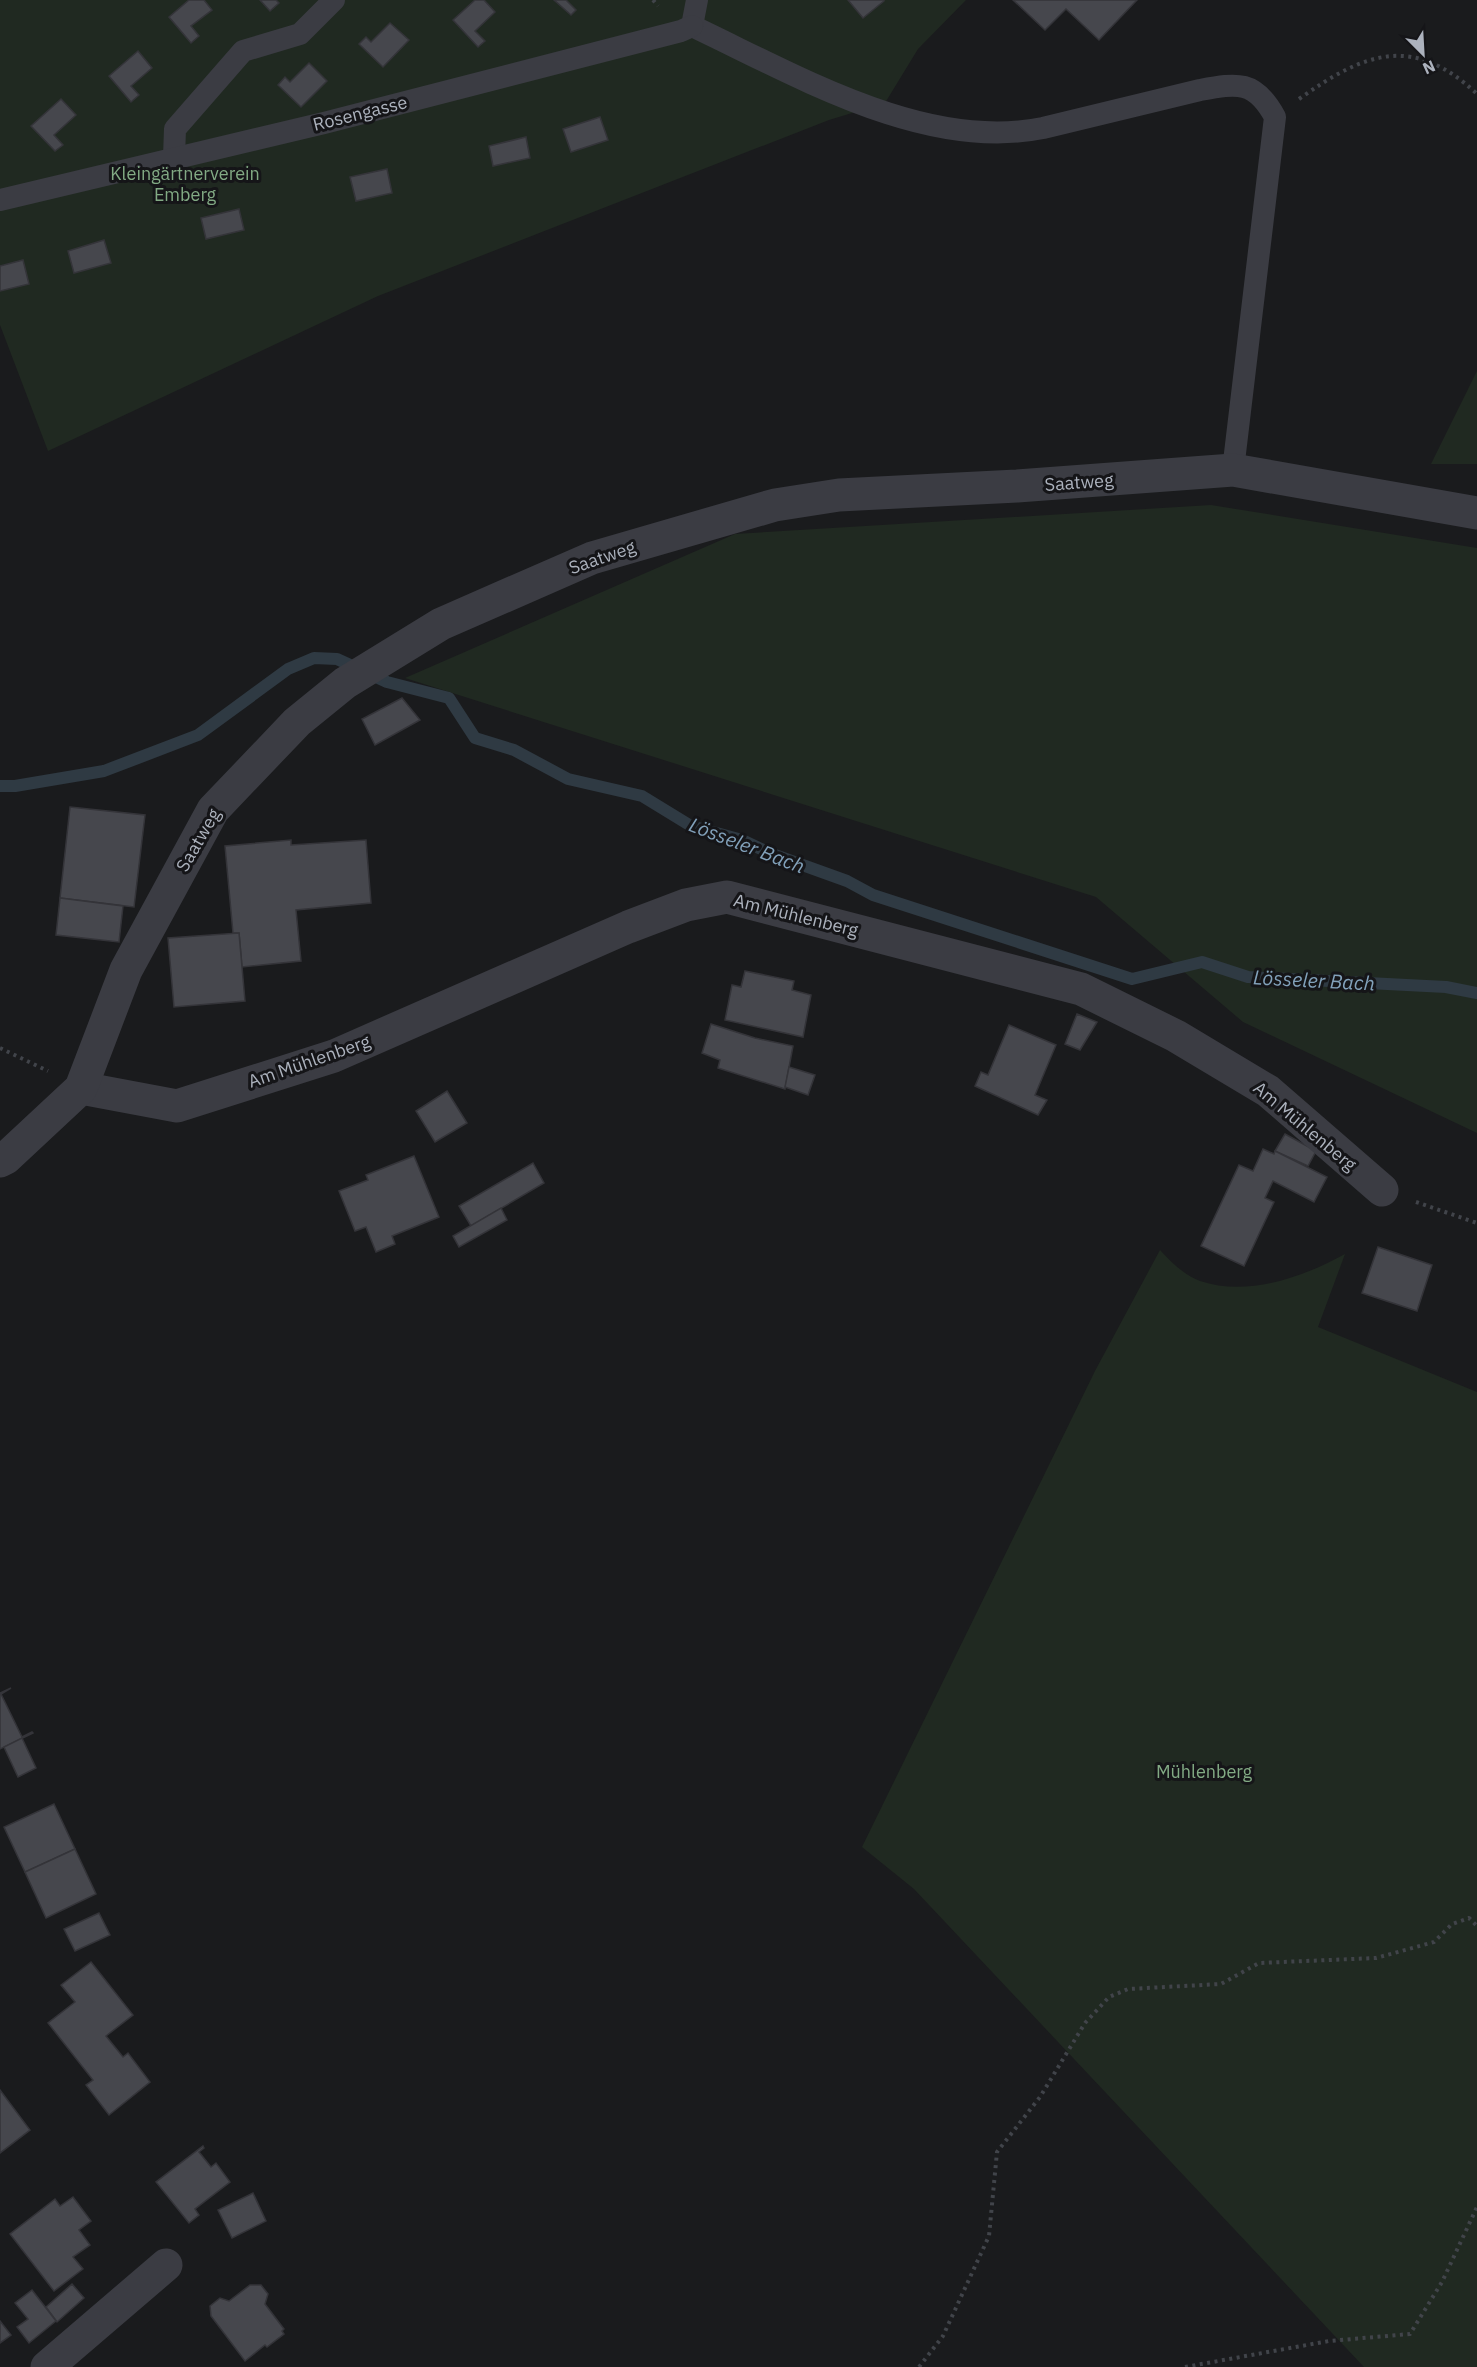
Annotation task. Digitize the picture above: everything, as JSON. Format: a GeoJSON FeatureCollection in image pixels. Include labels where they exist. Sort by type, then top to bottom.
{"type":"FeatureCollection","features":[{"type":"Feature","properties":{"kind":"street","name":"Saatweg"},"geometry":{"type":"LineString","coordinates":[[0,1161],[81,1088],[126,970],[213,810],[297,722],[345,683],[441,624],[592,558],[776,505],[839,495],[1017,486],[1233,470],[1477,513]]}},
{"type":"Feature","properties":{"kind":"street","name":"Am Mühlenberg"},"geometry":{"type":"LineString","coordinates":[[81,1088],[177,1106],[334,1056],[628,927],[686,904],[727,897],[1081,989],[1176,1036],[1268,1091],[1382,1190]]}},
{"type":"Feature","properties":{"kind":"street"},"geometry":{"type":"LineString","coordinates":[[47,2367],[166,2265]]}},
{"type":"Feature","properties":{"kind":"lane"},"geometry":{"type":"LineString","coordinates":[[174,157],[175,129],[243,51],[300,33],[334,0]]}},
{"type":"Feature","properties":{"kind":"lane"},"geometry":{"type":"LineString","coordinates":[[697,0],[692,26],[838,94],[930,126],[997,134],[1020,133],[1200,90],[1224,86],[1244,87],[1259,93],[1275,117],[1233,470]]}},
{"type":"Feature","properties":{"kind":"lane","name":"Rosengasse"},"geometry":{"type":"LineString","coordinates":[[0,200],[324,123],[681,31],[692,26]]}},
{"type":"Feature","properties":{"kind":"path"},"geometry":{"type":"LineString","coordinates":[[1275,117],[1319,84],[1351,65],[1377,57],[1402,55],[1422,59],[1442,67],[1477,93]]}},
{"type":"Feature","properties":{"kind":"path"},"geometry":{"type":"LineString","coordinates":[[0,1047],[81,1088]]}},
{"type":"Feature","properties":{"kind":"path"},"geometry":{"type":"LineString","coordinates":[[1382,1190],[1477,1223]]}},
{"type":"Feature","properties":{"kind":"path"},"geometry":{"type":"LineString","coordinates":[[919,2367],[943,2336],[989,2236],[997,2152],[1040,2097],[1085,2023],[1109,1997],[1128,1989],[1221,1984],[1259,1963],[1376,1958],[1434,1942],[1452,1924],[1469,1918],[1477,1926]]}},
{"type":"Feature","properties":{"kind":"path"},"geometry":{"type":"LineString","coordinates":[[1185,2367],[1329,2341],[1410,2334],[1442,2282],[1477,2207]]}},
{"type":"Feature","properties":{"kind":"green space","name":"Kleingärtnerverein Emberg"},"geometry":{"type":"Polygon","coordinates":[[[0,0],[966,0],[918,49],[885,103],[829,120],[378,296],[48,451],[0,325],[0,0]]]}},
{"type":"Feature","properties":{"kind":"green space"},"geometry":{"type":"Polygon","coordinates":[[[1477,371],[1477,464],[1431,464],[1477,371]]]}},
{"type":"Feature","properties":{"kind":"green space"},"geometry":{"type":"Polygon","coordinates":[[[1211,505],[1477,548],[1477,1133],[1243,1022],[1096,897],[405,678],[735,534],[1211,505]]]}},
{"type":"Feature","properties":{"kind":"green space","name":"Mühlenberg"},"geometry":{"type":"Polygon","coordinates":[[[1160,1250],[1178,1268],[1200,1281],[1237,1287],[1256,1286],[1293,1277],[1345,1254],[1318,1327],[1477,1392],[1477,2367],[1364,2367],[914,1889],[862,1847],[1095,1371],[1160,1250]]]}},
{"type":"Feature","properties":{"kind":"building"},"geometry":{"type":"Polygon","coordinates":[[[189,0],[204,0],[212,10],[191,26],[199,36],[191,43],[169,17],[189,0]]]}},
{"type":"Feature","properties":{"kind":"building"},"geometry":{"type":"Polygon","coordinates":[[[260,0],[276,0],[279,3],[270,11],[260,0]]]}},
{"type":"Feature","properties":{"kind":"building"},"geometry":{"type":"Polygon","coordinates":[[[475,0],[484,0],[495,12],[475,31],[485,41],[478,47],[453,20],[475,0]]]}},
{"type":"Feature","properties":{"kind":"building"},"geometry":{"type":"Polygon","coordinates":[[[554,0],[566,0],[576,10],[571,15],[554,0]]]}},
{"type":"Feature","properties":{"kind":"building"},"geometry":{"type":"Polygon","coordinates":[[[848,0],[884,0],[884,1],[863,18],[848,0]]]}},
{"type":"Feature","properties":{"kind":"building"},"geometry":{"type":"Polygon","coordinates":[[[1013,0],[1137,0],[1099,40],[1066,9],[1045,30],[1013,0]]]}},
{"type":"Feature","properties":{"kind":"building"},"geometry":{"type":"Polygon","coordinates":[[[390,23],[409,40],[383,67],[359,44],[366,37],[371,42],[390,23]]]}},
{"type":"Feature","properties":{"kind":"building"},"geometry":{"type":"Polygon","coordinates":[[[138,51],[152,68],[131,86],[139,95],[131,102],[109,76],[138,51]]]}},
{"type":"Feature","properties":{"kind":"building"},"geometry":{"type":"Polygon","coordinates":[[[309,63],[327,81],[301,107],[278,85],[285,77],[290,82],[309,63]]]}},
{"type":"Feature","properties":{"kind":"building"},"geometry":{"type":"Polygon","coordinates":[[[61,99],[76,115],[54,135],[63,145],[55,151],[31,126],[61,99]]]}},
{"type":"Feature","properties":{"kind":"building"},"geometry":{"type":"Polygon","coordinates":[[[600,117],[608,140],[571,152],[563,129],[600,117]]]}},
{"type":"Feature","properties":{"kind":"building"},"geometry":{"type":"Polygon","coordinates":[[[526,137],[530,158],[493,166],[489,146],[526,137]]]}},
{"type":"Feature","properties":{"kind":"building"},"geometry":{"type":"Polygon","coordinates":[[[387,169],[392,193],[356,201],[350,177],[387,169]]]}},
{"type":"Feature","properties":{"kind":"building"},"geometry":{"type":"Polygon","coordinates":[[[239,209],[244,230],[206,239],[201,218],[239,209]]]}},
{"type":"Feature","properties":{"kind":"building"},"geometry":{"type":"Polygon","coordinates":[[[104,240],[111,263],[74,273],[68,251],[104,240]]]}},
{"type":"Feature","properties":{"kind":"building"},"geometry":{"type":"Polygon","coordinates":[[[23,260],[29,284],[0,291],[0,266],[23,260]]]}},
{"type":"Feature","properties":{"kind":"building"},"geometry":{"type":"Polygon","coordinates":[[[402,698],[420,720],[375,745],[362,719],[402,698]]]}},
{"type":"Feature","properties":{"kind":"building"},"geometry":{"type":"Polygon","coordinates":[[[70,807],[145,815],[134,907],[60,898],[70,807]]]}},
{"type":"Feature","properties":{"kind":"building"},"geometry":{"type":"Polygon","coordinates":[[[291,840],[291,845],[366,840],[371,903],[296,910],[301,961],[242,967],[239,933],[233,933],[225,846],[291,840]]]}},
{"type":"Feature","properties":{"kind":"building"},"geometry":{"type":"Polygon","coordinates":[[[60,898],[123,906],[119,942],[56,935],[60,898]]]}},
{"type":"Feature","properties":{"kind":"building"},"geometry":{"type":"Polygon","coordinates":[[[239,933],[245,1001],[174,1007],[168,938],[239,933]]]}},
{"type":"Feature","properties":{"kind":"building"},"geometry":{"type":"Polygon","coordinates":[[[745,971],[794,981],[792,990],[811,995],[803,1037],[725,1020],[732,985],[741,987],[745,971]]]}},
{"type":"Feature","properties":{"kind":"building"},"geometry":{"type":"Polygon","coordinates":[[[1077,1014],[1097,1022],[1080,1050],[1065,1044],[1077,1014]]]}},
{"type":"Feature","properties":{"kind":"building"},"geometry":{"type":"Polygon","coordinates":[[[711,1024],[755,1038],[793,1046],[785,1089],[718,1068],[720,1060],[702,1053],[711,1024]]]}},
{"type":"Feature","properties":{"kind":"building"},"geometry":{"type":"Polygon","coordinates":[[[1009,1025],[1056,1045],[1035,1095],[1047,1100],[1038,1115],[975,1086],[981,1072],[988,1075],[1009,1025]]]}},
{"type":"Feature","properties":{"kind":"building"},"geometry":{"type":"Polygon","coordinates":[[[789,1067],[815,1075],[808,1095],[785,1087],[789,1067]]]}},
{"type":"Feature","properties":{"kind":"building"},"geometry":{"type":"Polygon","coordinates":[[[447,1091],[467,1123],[435,1142],[416,1111],[447,1091]]]}},
{"type":"Feature","properties":{"kind":"building"},"geometry":{"type":"Polygon","coordinates":[[[1285,1134],[1316,1151],[1308,1166],[1275,1151],[1285,1134]]]}},
{"type":"Feature","properties":{"kind":"building"},"geometry":{"type":"Polygon","coordinates":[[[1263,1149],[1274,1154],[1275,1151],[1327,1177],[1314,1202],[1273,1181],[1265,1198],[1274,1202],[1244,1266],[1201,1246],[1239,1165],[1253,1171],[1263,1149]]]}},
{"type":"Feature","properties":{"kind":"building"},"geometry":{"type":"Polygon","coordinates":[[[414,1156],[439,1217],[392,1236],[395,1244],[376,1252],[366,1227],[355,1231],[339,1191],[368,1180],[366,1175],[414,1156]]]}},
{"type":"Feature","properties":{"kind":"building"},"geometry":{"type":"Polygon","coordinates":[[[533,1163],[544,1183],[471,1226],[459,1206],[533,1163]]]}},
{"type":"Feature","properties":{"kind":"building"},"geometry":{"type":"Polygon","coordinates":[[[501,1208],[507,1220],[459,1247],[453,1236],[501,1208]]]}},
{"type":"Feature","properties":{"kind":"building"},"geometry":{"type":"Polygon","coordinates":[[[1378,1247],[1432,1265],[1417,1311],[1362,1293],[1378,1247]]]}},
{"type":"Feature","properties":{"kind":"building"},"geometry":{"type":"Polygon","coordinates":[[[11,1688],[1,1694],[22,1737],[33,1733],[0,1749],[0,1693],[11,1688]]]}},
{"type":"Feature","properties":{"kind":"building"},"geometry":{"type":"Polygon","coordinates":[[[22,1738],[36,1768],[18,1777],[4,1747],[22,1738]]]}},
{"type":"Feature","properties":{"kind":"building"},"geometry":{"type":"Polygon","coordinates":[[[54,1804],[75,1849],[25,1872],[4,1827],[54,1804]]]}},
{"type":"Feature","properties":{"kind":"building"},"geometry":{"type":"Polygon","coordinates":[[[75,1849],[96,1894],[46,1918],[25,1872],[75,1849]]]}},
{"type":"Feature","properties":{"kind":"building"},"geometry":{"type":"Polygon","coordinates":[[[99,1913],[110,1935],[75,1951],[64,1929],[99,1913]]]}},
{"type":"Feature","properties":{"kind":"building"},"geometry":{"type":"Polygon","coordinates":[[[91,1962],[133,2015],[106,2036],[123,2057],[128,2053],[150,2082],[109,2115],[86,2085],[93,2080],[48,2023],[75,2002],[61,1985],[91,1962]]]}},
{"type":"Feature","properties":{"kind":"building"},"geometry":{"type":"Polygon","coordinates":[[[0,2090],[30,2130],[0,2153],[0,2090]]]}},
{"type":"Feature","properties":{"kind":"building"},"geometry":{"type":"Polygon","coordinates":[[[203,2146],[204,2148],[199,2152],[211,2167],[216,2163],[230,2182],[195,2209],[199,2215],[189,2223],[156,2182],[203,2146]]]}},
{"type":"Feature","properties":{"kind":"building"},"geometry":{"type":"Polygon","coordinates":[[[253,2193],[266,2221],[232,2238],[218,2210],[253,2193]]]}},
{"type":"Feature","properties":{"kind":"building"},"geometry":{"type":"Polygon","coordinates":[[[73,2197],[91,2221],[79,2230],[90,2245],[73,2257],[83,2269],[54,2291],[10,2234],[55,2199],[60,2206],[73,2197]]]}},
{"type":"Feature","properties":{"kind":"building"},"geometry":{"type":"Polygon","coordinates":[[[72,2284],[84,2298],[57,2322],[46,2307],[72,2284]]]}},
{"type":"Feature","properties":{"kind":"building"},"geometry":{"type":"Polygon","coordinates":[[[250,2285],[261,2285],[268,2294],[265,2304],[284,2329],[282,2331],[284,2334],[245,2361],[211,2316],[210,2306],[220,2298],[229,2301],[250,2285]]]}},
{"type":"Feature","properties":{"kind":"building"},"geometry":{"type":"Polygon","coordinates":[[[32,2290],[56,2321],[29,2343],[17,2327],[28,2319],[15,2303],[32,2290]]]}},
{"type":"Feature","properties":{"kind":"building"},"geometry":{"type":"Polygon","coordinates":[[[0,2321],[11,2335],[0,2343],[0,2321]]]}},
{"type":"Feature","properties":{"kind":"waterway","name":"Lösseler Bach"},"geometry":{"type":"LineString","coordinates":[[0,786],[15,786],[104,771],[198,735],[288,669],[314,658],[337,659],[387,682],[449,698],[475,738],[514,750],[568,779],[642,796],[691,826],[742,840],[772,854],[847,881],[873,895],[1132,979],[1202,962],[1248,977],[1446,987],[1477,993]]}}]}
